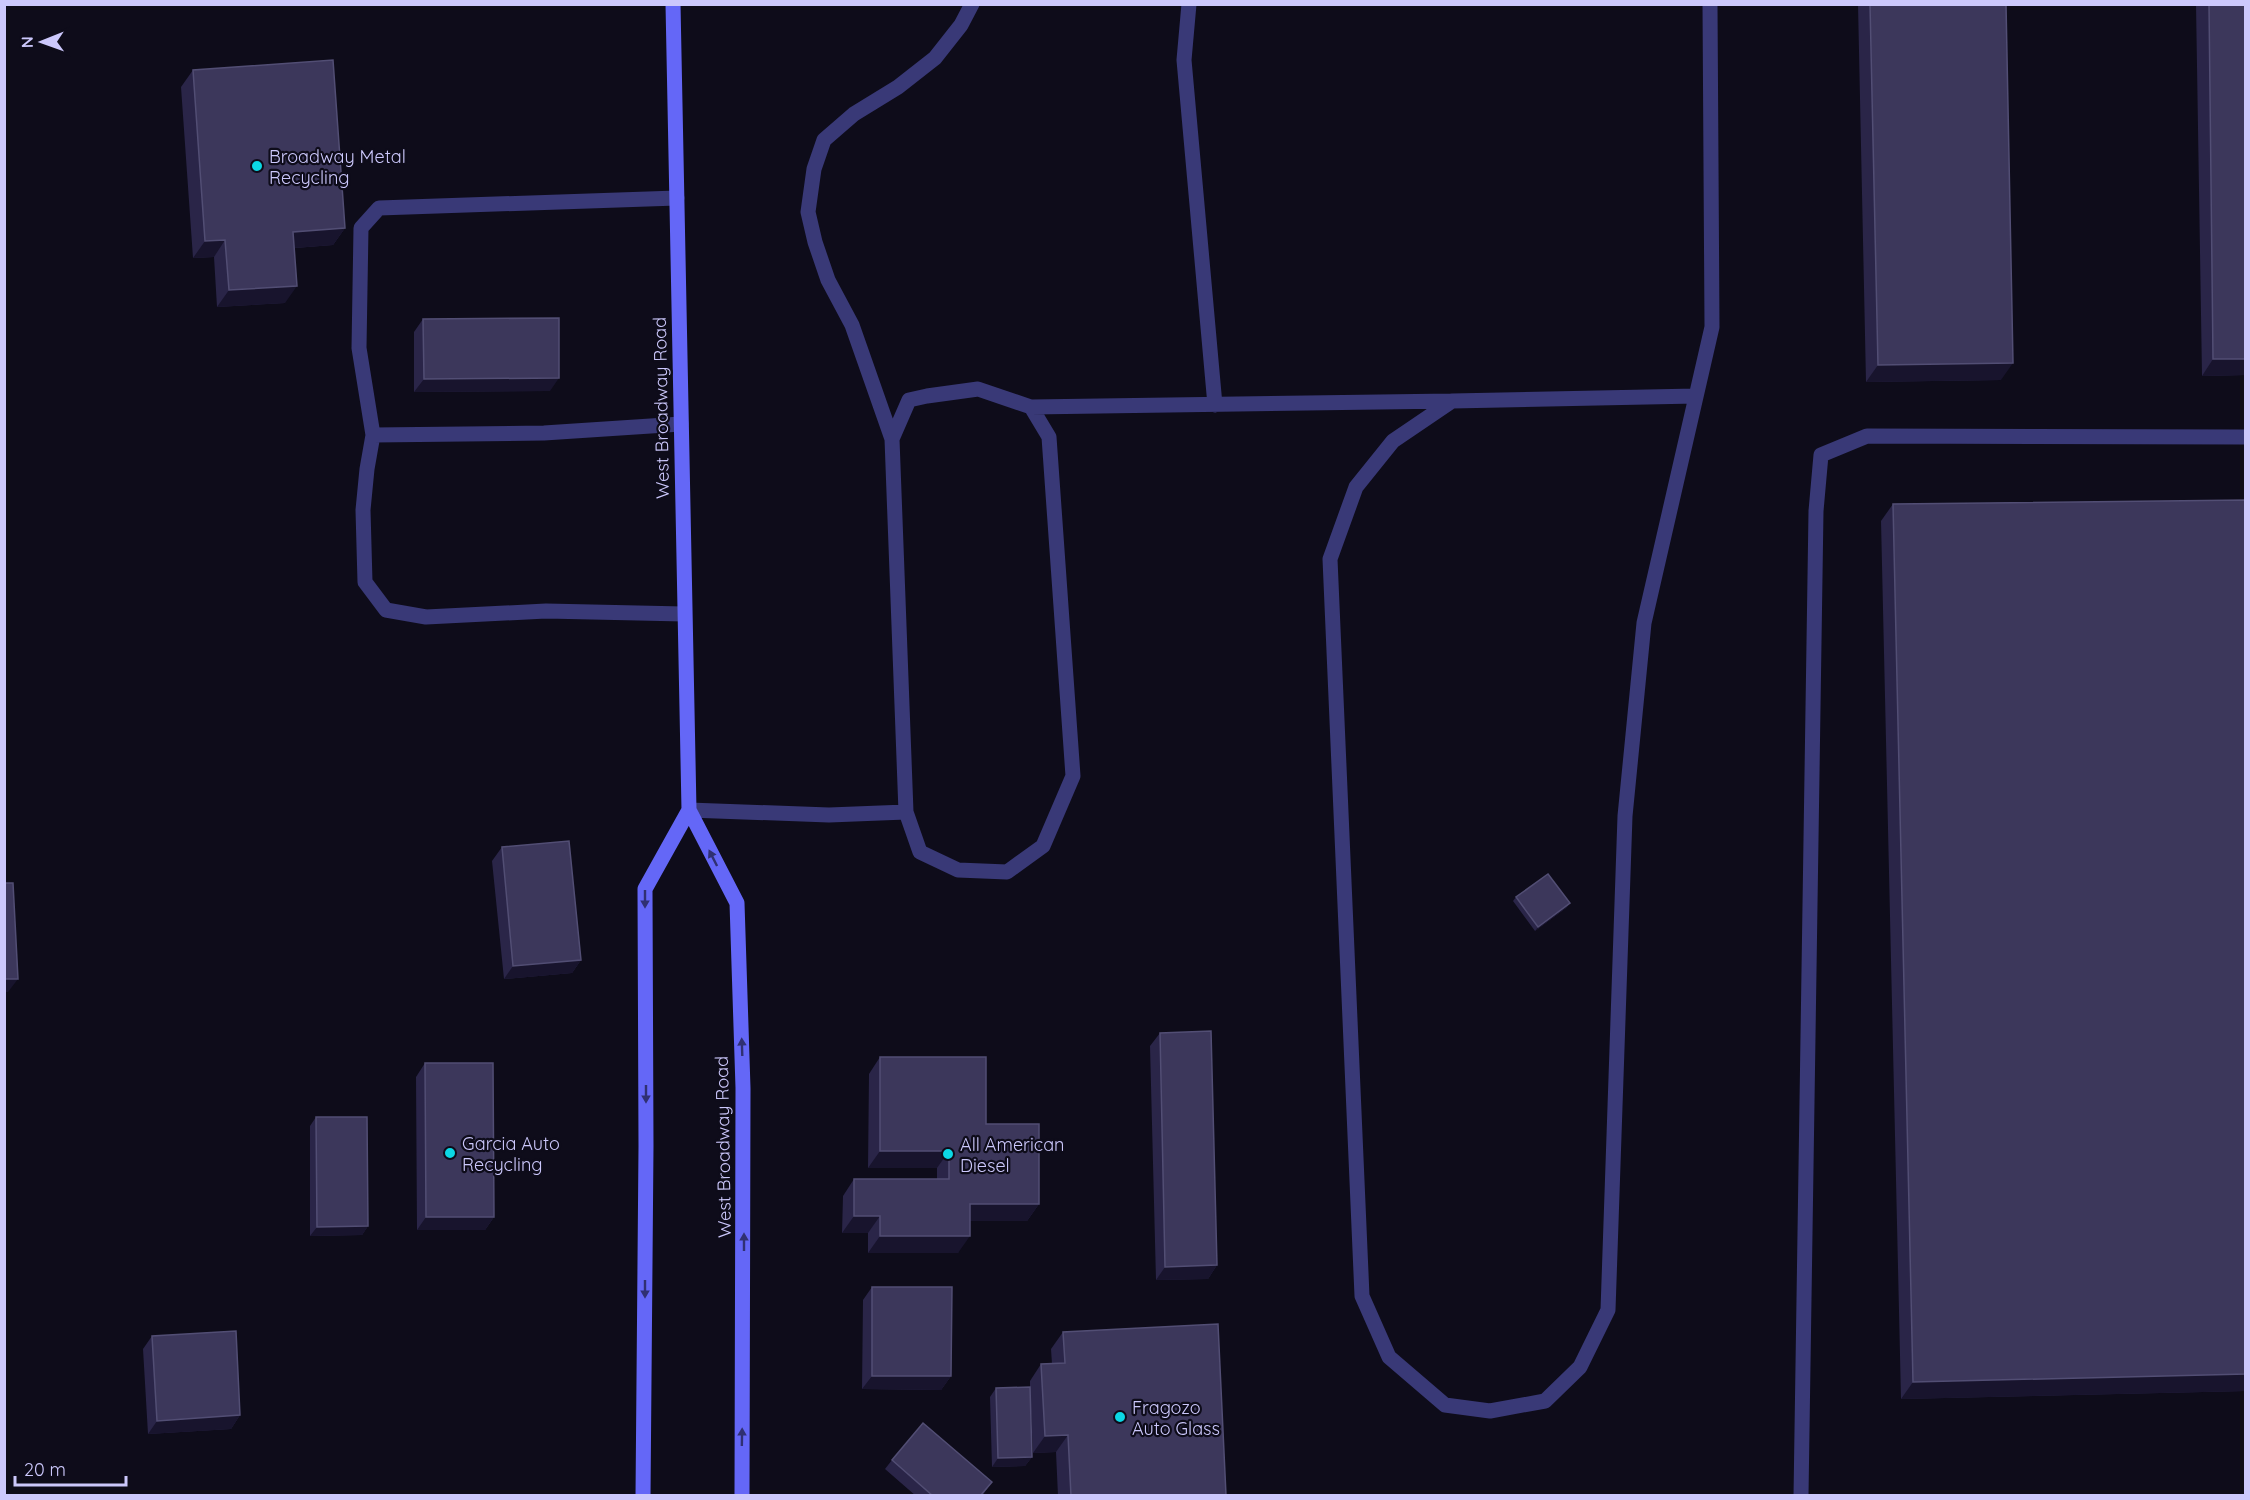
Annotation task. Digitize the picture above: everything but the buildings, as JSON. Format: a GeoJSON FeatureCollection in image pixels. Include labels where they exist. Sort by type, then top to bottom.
{"type":"FeatureCollection","features":[{"type":"Feature","properties":{"kind":"main road","name":"West Broadway Road"},"geometry":{"type":"LineString","coordinates":[[674,4],[689,810],[737,903],[743,1088],[742,1496]]}},
{"type":"Feature","properties":{"kind":"main road"},"geometry":{"type":"LineString","coordinates":[[643,1496],[646,1158],[645,889],[689,810]]}},
{"type":"Feature","properties":{"kind":"lane"},"geometry":{"type":"LineString","coordinates":[[972,4],[960,25],[935,58],[898,87],[854,114],[824,140],[814,169],[808,212],[828,280],[852,325],[892,440],[906,812],[920,852],[958,870],[1006,872],[1043,846],[1073,776],[1049,437],[1031,407]]}},
{"type":"Feature","properties":{"kind":"lane"},"geometry":{"type":"LineString","coordinates":[[1189,4],[1184,60],[1215,405]]}},
{"type":"Feature","properties":{"kind":"lane"},"geometry":{"type":"LineString","coordinates":[[1452,401],[1394,441],[1356,487],[1330,559],[1362,1296],[1389,1357],[1445,1405],[1490,1411],[1545,1401],[1580,1366],[1608,1310],[1625,816],[1644,623],[1712,327],[1710,4]]}},
{"type":"Feature","properties":{"kind":"lane"},"geometry":{"type":"LineString","coordinates":[[677,198],[379,208],[361,228],[359,348],[374,435],[367,469],[363,510],[365,582],[386,610],[426,617],[546,611],[684,614]]}},
{"type":"Feature","properties":{"kind":"lane"},"geometry":{"type":"LineString","coordinates":[[892,440],[909,400],[978,389],[1031,407],[1696,396]]}},
{"type":"Feature","properties":{"kind":"lane"},"geometry":{"type":"LineString","coordinates":[[374,435],[544,433],[681,424]]}},
{"type":"Feature","properties":{"kind":"lane"},"geometry":{"type":"LineString","coordinates":[[1801,1496],[1816,523],[1821,454],[1867,436],[2246,437]]}},
{"type":"Feature","properties":{"kind":"lane"},"geometry":{"type":"LineString","coordinates":[[689,810],[828,815],[906,812]]}},
{"type":"Feature","properties":{"kind":"place","name":"Broadway Metal Recycling"},"geometry":{"type":"Point","coordinates":[257,166]}},
{"type":"Feature","properties":{"kind":"place","name":"Garcia Auto Recycling"},"geometry":{"type":"Point","coordinates":[450,1153]}},
{"type":"Feature","properties":{"kind":"place","name":"All American Diesel"},"geometry":{"type":"Point","coordinates":[948,1154]}},
{"type":"Feature","properties":{"kind":"place","name":"Fragozo Auto Glass"},"geometry":{"type":"Point","coordinates":[1120,1417]}}]}
